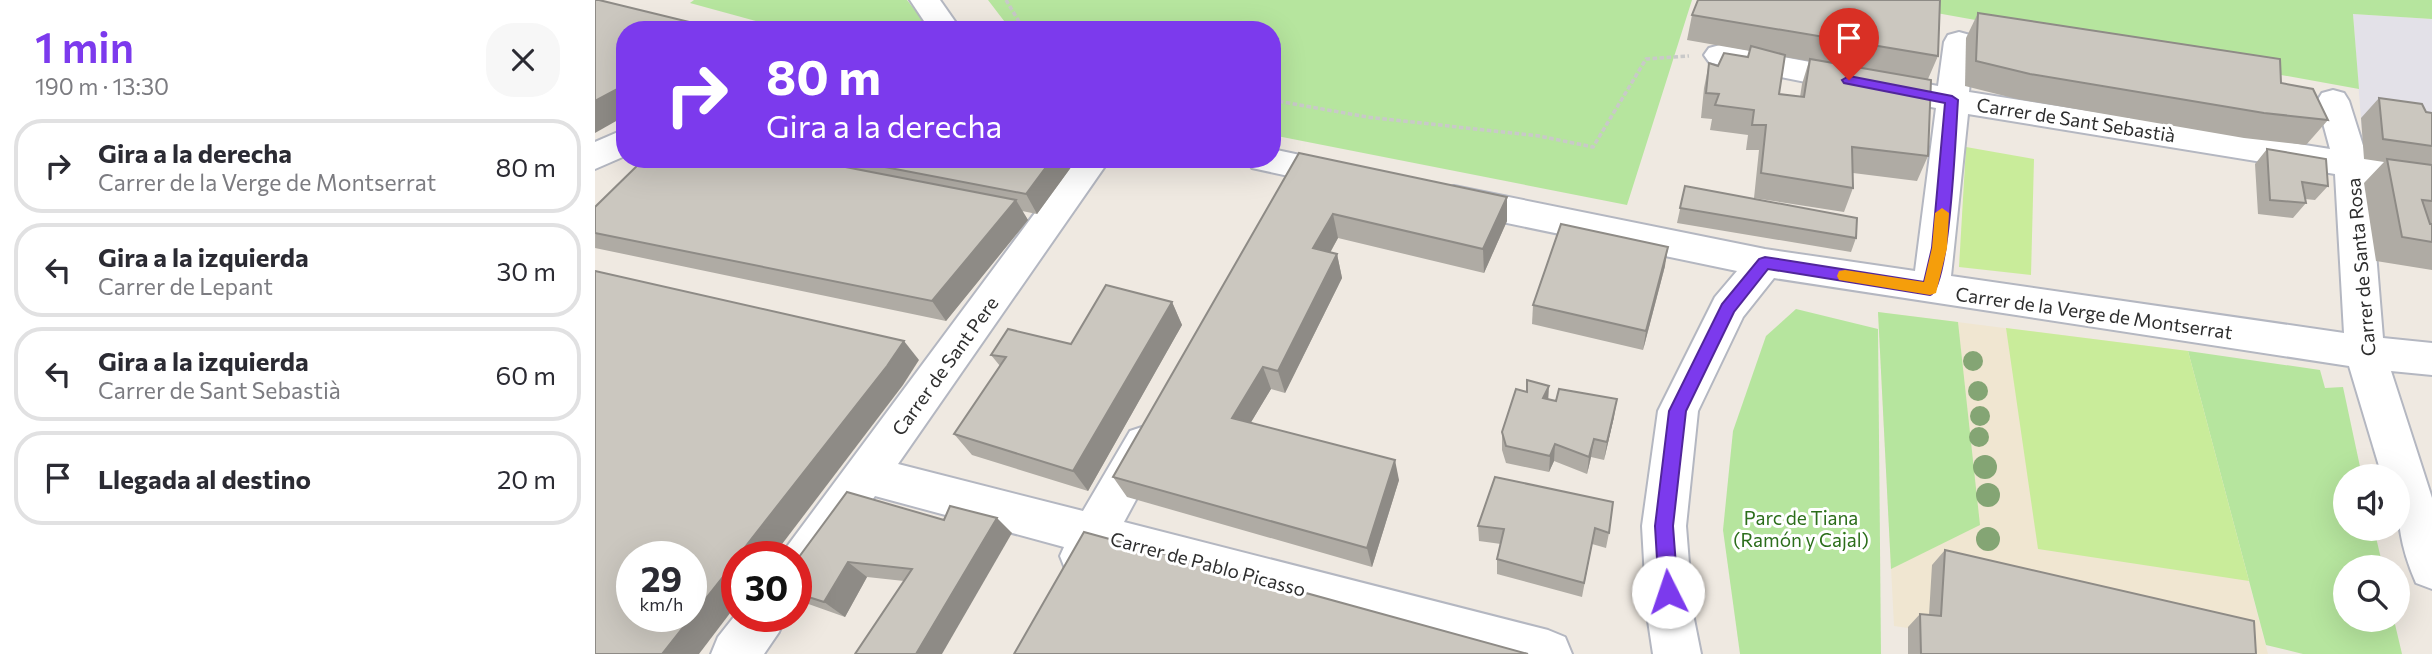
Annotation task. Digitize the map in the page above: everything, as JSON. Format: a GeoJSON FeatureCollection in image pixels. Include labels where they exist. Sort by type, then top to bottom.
{"type":"FeatureCollection","features":[{"type":"Feature","properties":{"kind":"street"},"geometry":{"type":"LineString","coordinates":[[925,0],[940,21]]}},
{"type":"Feature","properties":{"kind":"street"},"geometry":{"type":"LineString","coordinates":[[1930,289],[1939,248],[1959,41]]}},
{"type":"Feature","properties":{"kind":"street","name":"Carrer de Sant Sebastià"},"geometry":{"type":"LineString","coordinates":[[1720,55],[1952,100],[2432,178]]}},
{"type":"Feature","properties":{"kind":"street","name":"Carrer de Santa Rosa"},"geometry":{"type":"LineString","coordinates":[[2333,101],[2352,166],[2365,352],[2432,568]]}},
{"type":"Feature","properties":{"kind":"street"},"geometry":{"type":"LineString","coordinates":[[595,158],[616,146]]}},
{"type":"Feature","properties":{"kind":"street"},"geometry":{"type":"LineString","coordinates":[[1280,203],[1282,163],[1379,183]]}},
{"type":"Feature","properties":{"kind":"street","name":"Carrer de Sant Pere"},"geometry":{"type":"LineString","coordinates":[[812,549],[1087,168]]}},
{"type":"Feature","properties":{"kind":"street","name":"Carrer de la Verge de Montserrat"},"geometry":{"type":"LineString","coordinates":[[1418,191],[1765,263],[2365,352],[2432,359]]}},
{"type":"Feature","properties":{"kind":"street"},"geometry":{"type":"LineString","coordinates":[[1677,654],[1670,614],[1664,526],[1678,411],[1728,308],[1765,263]]}},
{"type":"Feature","properties":{"kind":"street"},"geometry":{"type":"LineString","coordinates":[[1061,594],[1161,416]]}},
{"type":"Feature","properties":{"kind":"street","name":"Carrer de Pablo Picasso"},"geometry":{"type":"LineString","coordinates":[[867,475],[1548,654]]}},
{"type":"Feature","properties":{"kind":"street"},"geometry":{"type":"LineString","coordinates":[[735,654],[751,632]]}},
{"type":"Feature","properties":{"kind":"path"},"geometry":{"type":"LineString","coordinates":[[1006,0],[1019,21]]}},
{"type":"Feature","properties":{"kind":"path"},"geometry":{"type":"LineString","coordinates":[[1281,102],[1367,117],[1539,136],[1593,148],[1646,59],[1720,55]]}},
{"type":"Feature","properties":{"kind":"shaded area"},"geometry":{"type":"Polygon","coordinates":[[[2353,14],[2432,19],[2432,169],[2364,159],[2353,14]]]}},
{"type":"Feature","properties":{"kind":"shaded area"},"geometry":{"type":"Polygon","coordinates":[[[1878,312],[2188,351],[2268,654],[1908,654],[1908,628],[1894,626],[1878,312]]]}},
{"type":"Feature","properties":{"kind":"green space"},"geometry":{"type":"Polygon","coordinates":[[[694,0],[907,0],[924,21],[756,21],[690,3],[694,0]]]}},
{"type":"Feature","properties":{"kind":"green space"},"geometry":{"type":"Polygon","coordinates":[[[988,0],[1692,0],[1627,205],[1281,137],[1281,21],[1004,21],[988,0]]]}},
{"type":"Feature","properties":{"kind":"green space"},"geometry":{"type":"Polygon","coordinates":[[[1864,0],[2432,0],[2432,19],[2353,14],[2359,89],[1864,0]]]}},
{"type":"Feature","properties":{"kind":"green space"},"geometry":{"type":"Polygon","coordinates":[[[1966,147],[2034,159],[2031,275],[1959,267],[1966,147]]]}},
{"type":"Feature","properties":{"kind":"green space","name":"Parc de Tiana (Ramón y Cajal)"},"geometry":{"type":"Polygon","coordinates":[[[1796,309],[1878,329],[1881,654],[1740,654],[1723,530],[1733,431],[1766,336],[1796,309]]]}},
{"type":"Feature","properties":{"kind":"green space"},"geometry":{"type":"Polygon","coordinates":[[[1878,312],[1958,322],[1980,525],[1891,569],[1878,312]]]}},
{"type":"Feature","properties":{"kind":"green space"},"geometry":{"type":"Polygon","coordinates":[[[2006,328],[2188,351],[2249,581],[2038,549],[2006,328]]]}},
{"type":"Feature","properties":{"kind":"green space"},"geometry":{"type":"Polygon","coordinates":[[[2188,351],[2320,370],[2325,388],[2343,387],[2359,464],[2333,464],[2333,541],[2377,541],[2380,555],[2333,555],[2333,632],[2397,632],[2402,654],[2303,654],[2266,645],[2188,351]]]}},
{"type":"Feature","properties":{"kind":"building"},"geometry":{"type":"Polygon","coordinates":[[[595,0],[685,21],[616,21],[616,90],[595,101],[595,0]]]}},
{"type":"Feature","properties":{"kind":"building"},"geometry":{"type":"Polygon","coordinates":[[[1698,0],[1940,0],[1938,56],[1692,15],[1698,0]]]}},
{"type":"Feature","properties":{"kind":"building"},"geometry":{"type":"Polygon","coordinates":[[[1978,13],[2280,59],[2281,83],[2313,89],[2328,120],[2264,113],[2030,74],[1976,61],[1978,13]]]}},
{"type":"Feature","properties":{"kind":"building"},"geometry":{"type":"Polygon","coordinates":[[[1751,46],[1785,55],[1779,94],[1804,97],[1810,59],[1931,80],[1928,156],[1852,147],[1853,188],[1761,173],[1766,125],[1752,125],[1754,110],[1715,105],[1719,94],[1706,93],[1709,63],[1718,66],[1724,53],[1748,57],[1751,46]]]}},
{"type":"Feature","properties":{"kind":"building"},"geometry":{"type":"Polygon","coordinates":[[[2379,98],[2422,104],[2426,112],[2432,113],[2432,146],[2383,139],[2379,98]]]}},
{"type":"Feature","properties":{"kind":"building"},"geometry":{"type":"Polygon","coordinates":[[[2267,149],[2326,159],[2328,186],[2302,182],[2306,203],[2270,200],[2267,149]]]}},
{"type":"Feature","properties":{"kind":"building"},"geometry":{"type":"Polygon","coordinates":[[[1299,153],[1507,197],[1483,249],[1333,214],[1313,248],[1337,254],[1278,371],[1263,367],[1232,418],[1395,460],[1367,548],[1113,477],[1299,153]]]}},
{"type":"Feature","properties":{"kind":"building"},"geometry":{"type":"Polygon","coordinates":[[[2387,159],[2432,165],[2432,201],[2422,200],[2432,224],[2432,242],[2402,237],[2387,159]]]}},
{"type":"Feature","properties":{"kind":"building"},"geometry":{"type":"Polygon","coordinates":[[[635,168],[851,168],[1016,200],[932,301],[595,233],[595,207],[635,168]]]}},
{"type":"Feature","properties":{"kind":"building"},"geometry":{"type":"Polygon","coordinates":[[[890,168],[1045,168],[1026,194],[890,168]]]}},
{"type":"Feature","properties":{"kind":"building"},"geometry":{"type":"Polygon","coordinates":[[[1685,186],[1857,218],[1856,238],[1680,208],[1685,186]]]}},
{"type":"Feature","properties":{"kind":"building"},"geometry":{"type":"Polygon","coordinates":[[[1561,224],[1668,247],[1646,331],[1533,305],[1561,224]]]}},
{"type":"Feature","properties":{"kind":"building"},"geometry":{"type":"Polygon","coordinates":[[[595,271],[904,341],[750,541],[721,541],[721,579],[707,597],[707,541],[616,541],[616,632],[679,632],[662,654],[595,654],[595,271]]]}},
{"type":"Feature","properties":{"kind":"building"},"geometry":{"type":"Polygon","coordinates":[[[1106,285],[1172,302],[1073,471],[954,434],[1006,357],[991,355],[1008,329],[1071,344],[1106,285]]]}},
{"type":"Feature","properties":{"kind":"building"},"geometry":{"type":"Polygon","coordinates":[[[1527,380],[1549,386],[1543,398],[1556,401],[1559,389],[1617,399],[1607,442],[1594,439],[1589,457],[1555,444],[1550,456],[1506,446],[1502,432],[1516,389],[1527,392],[1527,380]]]}},
{"type":"Feature","properties":{"kind":"building"},"geometry":{"type":"Polygon","coordinates":[[[1495,477],[1613,502],[1609,533],[1595,528],[1584,583],[1497,559],[1504,529],[1478,526],[1495,477]]]}},
{"type":"Feature","properties":{"kind":"building"},"geometry":{"type":"Polygon","coordinates":[[[847,492],[944,520],[950,506],[997,518],[916,654],[855,654],[912,569],[848,562],[824,602],[812,598],[811,541],[847,492]]]}},
{"type":"Feature","properties":{"kind":"building"},"geometry":{"type":"Polygon","coordinates":[[[1084,532],[1528,654],[1014,654],[1084,532]]]}},
{"type":"Feature","properties":{"kind":"building"},"geometry":{"type":"Polygon","coordinates":[[[1945,550],[2254,621],[2256,654],[1921,654],[1920,614],[1941,616],[1945,550]]]}},
{"type":"Feature","properties":{"kind":"slow traffic"},"geometry":{"type":"LineString","coordinates":[[1845,276],[1930,289],[1939,248],[1942,213]]}},
{"type":"Feature","properties":{"kind":"route"},"geometry":{"type":"LineString","coordinates":[[1668,592],[1664,526],[1678,411],[1728,308],[1765,263],[1930,289],[1939,248],[1952,100],[1849,80]]}}]}
